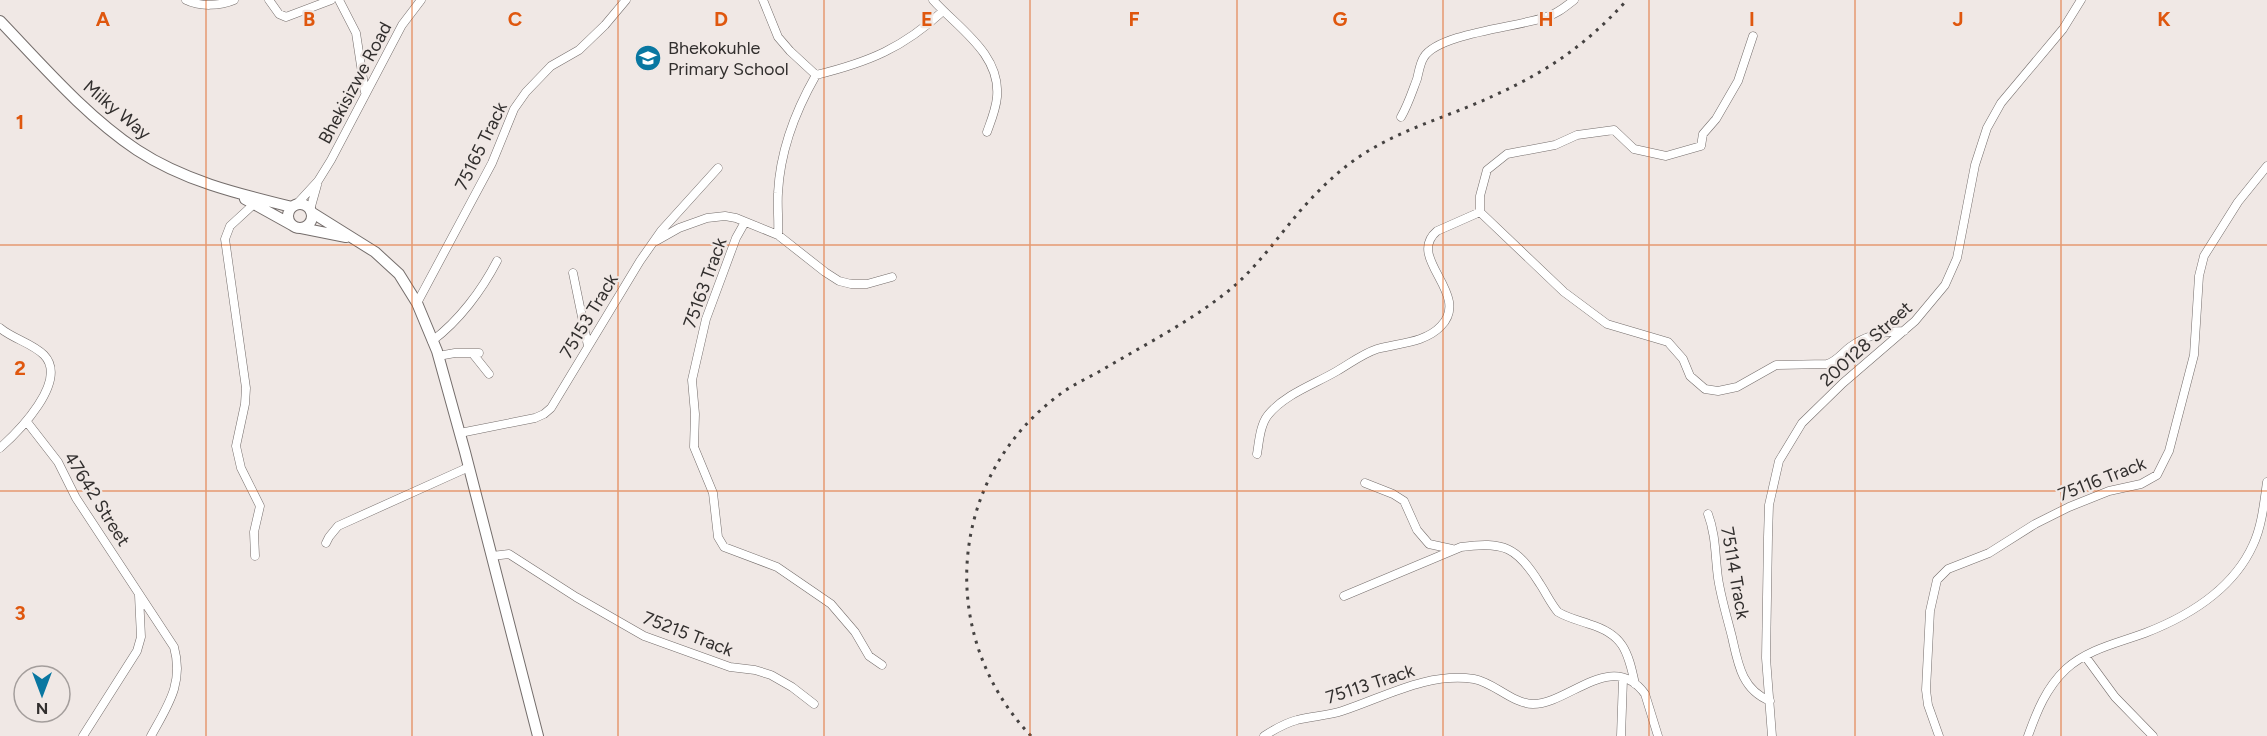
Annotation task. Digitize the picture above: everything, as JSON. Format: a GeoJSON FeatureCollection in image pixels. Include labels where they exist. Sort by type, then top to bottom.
{"type":"FeatureCollection","features":[{"type":"Feature","properties":{"kind":"street"},"geometry":{"type":"LineString","coordinates":[[186,0],[203,5],[234,0]]}},
{"type":"Feature","properties":{"kind":"street"},"geometry":{"type":"LineString","coordinates":[[269,0],[279,14],[285,17],[331,0]]}},
{"type":"Feature","properties":{"kind":"street"},"geometry":{"type":"LineString","coordinates":[[339,0],[357,33],[366,93]]}},
{"type":"Feature","properties":{"kind":"street","name":"Bhekisizwe Road"},"geometry":{"type":"LineString","coordinates":[[294,206],[318,181],[331,160],[402,24],[421,0]]}},
{"type":"Feature","properties":{"kind":"street","name":"75165 Track"},"geometry":{"type":"LineString","coordinates":[[417,303],[492,163],[514,109],[526,92],[551,66],[579,50],[605,25],[626,0]]}},
{"type":"Feature","properties":{"kind":"street"},"geometry":{"type":"LineString","coordinates":[[763,0],[778,37],[816,75]]}},
{"type":"Feature","properties":{"kind":"street"},"geometry":{"type":"LineString","coordinates":[[933,0],[976,42],[996,71],[998,95],[987,132]]}},
{"type":"Feature","properties":{"kind":"street"},"geometry":{"type":"LineString","coordinates":[[1401,117],[1421,63],[1430,50],[1437,45],[1479,32],[1547,17],[1574,0]]}},
{"type":"Feature","properties":{"kind":"street","name":"200128 Street"},"geometry":{"type":"LineString","coordinates":[[1772,736],[1766,658],[1768,537],[1769,505],[1779,461],[1802,423],[1843,383],[1904,331],[1936,298],[1952,271],[1975,165],[1987,128],[2001,103],[2063,30],[2081,0]]}},
{"type":"Feature","properties":{"kind":"street"},"geometry":{"type":"LineString","coordinates":[[778,235],[780,219],[778,194],[787,145],[800,106],[816,75],[872,59],[904,42],[943,11]]}},
{"type":"Feature","properties":{"kind":"street","name":"Milky Way"},"geometry":{"type":"LineString","coordinates":[[0,21],[93,114],[138,151],[194,179],[234,193],[294,206]]}},
{"type":"Feature","properties":{"kind":"street"},"geometry":{"type":"LineString","coordinates":[[1754,36],[1738,81],[1716,119],[1703,134],[1701,146],[1666,156],[1634,149],[1614,130],[1577,135],[1555,145],[1507,154],[1487,170],[1481,188],[1480,212],[1564,292],[1607,324],[1668,342],[1683,359],[1690,376],[1706,389],[1718,391],[1737,387],[1776,365],[1834,362],[1848,349],[1880,333],[1904,331]]}},
{"type":"Feature","properties":{"kind":"street","name":"75116 Track"},"geometry":{"type":"LineString","coordinates":[[1939,736],[1928,705],[1926,690],[1930,611],[1937,580],[1948,569],[1989,553],[2054,514],[2109,491],[2141,484],[2157,475],[2169,451],[2194,355],[2199,276],[2204,256],[2238,202],[2267,166]]}},
{"type":"Feature","properties":{"kind":"street","name":"75153 Track"},"geometry":{"type":"LineString","coordinates":[[460,433],[535,418],[551,408],[661,231],[718,168]]}},
{"type":"Feature","properties":{"kind":"street","name":"Bhekisizwe Road"},"geometry":{"type":"LineString","coordinates":[[310,211],[318,181]]}},
{"type":"Feature","properties":{"kind":"street","name":"Milky Way"},"geometry":{"type":"LineString","coordinates":[[234,193],[296,227],[349,237]]}},
{"type":"Feature","properties":{"kind":"street"},"geometry":{"type":"LineString","coordinates":[[254,204],[230,226],[225,238],[246,388],[245,404],[236,441],[236,453],[260,506],[254,532],[255,556]]}},
{"type":"Feature","properties":{"kind":"street"},"geometry":{"type":"LineString","coordinates":[[304,205],[310,211],[309,224],[296,227],[288,218],[294,206],[304,205]]}},
{"type":"Feature","properties":{"kind":"street","name":"Milky Way"},"geometry":{"type":"LineString","coordinates":[[310,211],[375,252],[399,274],[417,303],[438,356],[460,433],[535,734]]}},
{"type":"Feature","properties":{"kind":"street"},"geometry":{"type":"LineString","coordinates":[[1257,454],[1264,421],[1278,405],[1369,352],[1407,344],[1436,330],[1443,324],[1450,304],[1449,294],[1431,264],[1429,243],[1432,235],[1437,231],[1480,212]]}},
{"type":"Feature","properties":{"kind":"street","name":"75163 Track"},"geometry":{"type":"LineString","coordinates":[[652,244],[679,228],[707,219],[725,216],[746,222],[736,238],[713,298],[692,380],[695,414],[694,447],[713,493],[718,537],[724,547],[777,567],[831,604],[855,632],[870,656],[882,665]]}},
{"type":"Feature","properties":{"kind":"street"},"geometry":{"type":"LineString","coordinates":[[746,222],[778,235],[839,281],[867,284],[892,277]]}},
{"type":"Feature","properties":{"kind":"street"},"geometry":{"type":"LineString","coordinates":[[432,341],[444,332],[459,315],[491,273],[497,261]]}},
{"type":"Feature","properties":{"kind":"street"},"geometry":{"type":"LineString","coordinates":[[573,273],[588,346]]}},
{"type":"Feature","properties":{"kind":"street"},"geometry":{"type":"LineString","coordinates":[[0,328],[41,352],[49,362],[50,374],[46,391],[27,422],[0,448]]}},
{"type":"Feature","properties":{"kind":"street"},"geometry":{"type":"LineString","coordinates":[[438,356],[455,353],[476,354],[489,374]]}},
{"type":"Feature","properties":{"kind":"street","name":"47642 Street"},"geometry":{"type":"LineString","coordinates":[[27,422],[58,462],[76,498],[174,647],[177,656],[175,690],[152,736]]}},
{"type":"Feature","properties":{"kind":"street"},"geometry":{"type":"LineString","coordinates":[[326,543],[338,526],[469,467]]}},
{"type":"Feature","properties":{"kind":"street"},"geometry":{"type":"LineString","coordinates":[[2028,736],[2049,689],[2067,668],[2085,656],[2175,619],[2205,602],[2233,579],[2254,544],[2267,482]]}},
{"type":"Feature","properties":{"kind":"street"},"geometry":{"type":"LineString","coordinates":[[1365,483],[1404,501],[1417,530],[1429,544],[1454,549]]}},
{"type":"Feature","properties":{"kind":"street","name":"75114 Track"},"geometry":{"type":"LineString","coordinates":[[1708,514],[1716,543],[1721,600],[1740,671],[1756,695],[1770,701]]}},
{"type":"Feature","properties":{"kind":"street"},"geometry":{"type":"LineString","coordinates":[[1344,596],[1454,549],[1479,544],[1514,551],[1522,558],[1558,612],[1566,617],[1607,630],[1620,641],[1625,649],[1635,684],[1645,694],[1658,736]]}},
{"type":"Feature","properties":{"kind":"street","name":"75215 Track"},"geometry":{"type":"LineString","coordinates":[[492,555],[509,554],[576,597],[644,636],[730,667],[755,670],[771,675],[792,687],[813,704]]}},
{"type":"Feature","properties":{"kind":"street"},"geometry":{"type":"LineString","coordinates":[[83,736],[137,651],[141,637],[139,593]]}},
{"type":"Feature","properties":{"kind":"street"},"geometry":{"type":"LineString","coordinates":[[2085,656],[2115,696],[2153,736]]}},
{"type":"Feature","properties":{"kind":"street","name":"75113 Track"},"geometry":{"type":"LineString","coordinates":[[1264,736],[1297,719],[1340,712],[1410,685],[1442,679],[1475,680],[1530,704],[1557,699],[1599,678],[1623,679],[1635,684]]}},
{"type":"Feature","properties":{"kind":"street"},"geometry":{"type":"LineString","coordinates":[[1621,736],[1623,679]]}},
{"type":"Feature","properties":{"kind":"railway"},"geometry":{"type":"LineString","coordinates":[[1031,736],[1000,696],[980,652],[969,606],[967,559],[976,513],[994,469],[1022,429],[1064,391],[1150,343],[1227,292],[1256,264],[1317,193],[1354,160],[1398,135],[1493,96],[1536,74],[1592,35],[1627,0]]}},
{"type":"Feature","properties":{"kind":"place","name":"Bhekokuhle Primary School"},"geometry":{"type":"Point","coordinates":[648,58]}}]}
